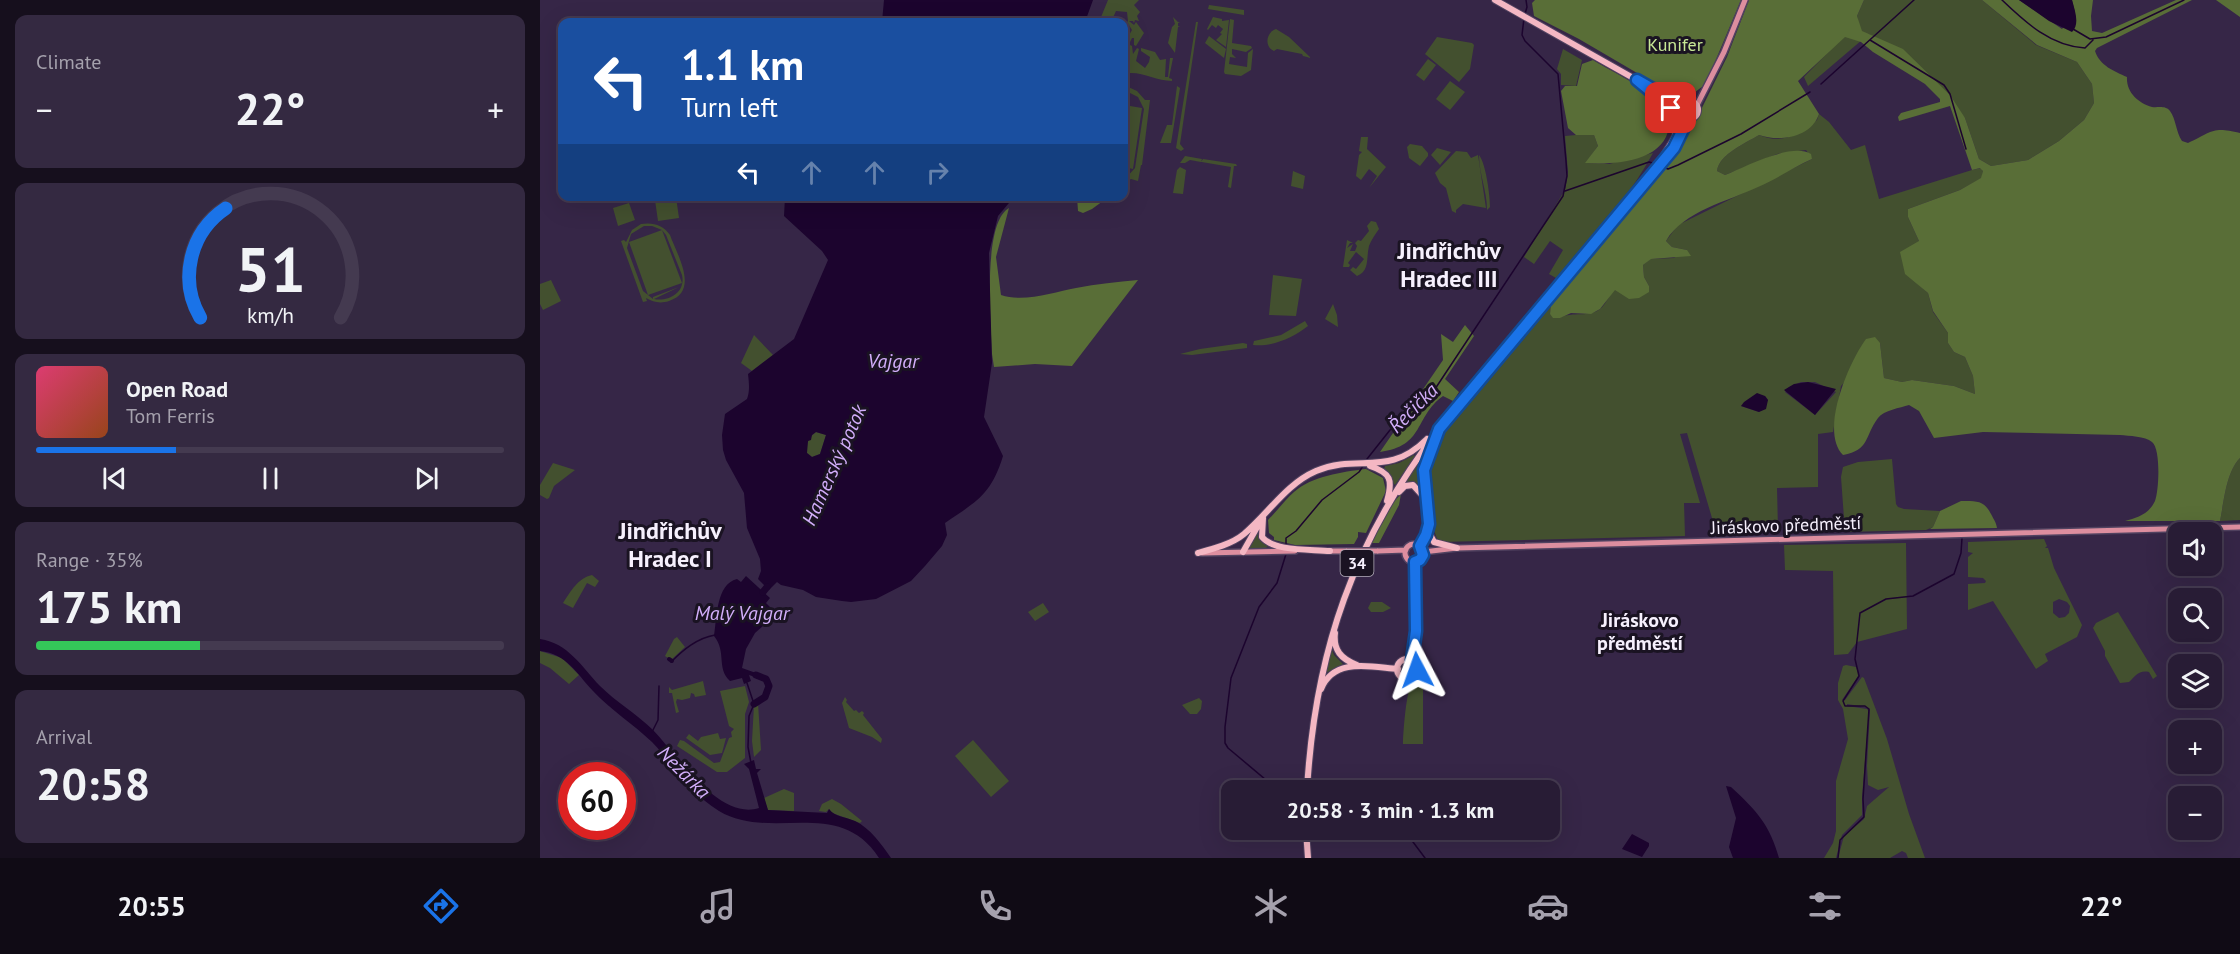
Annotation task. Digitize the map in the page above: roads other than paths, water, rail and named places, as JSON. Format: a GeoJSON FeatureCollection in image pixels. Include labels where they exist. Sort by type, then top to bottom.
{"type":"FeatureCollection","features":[{"type":"Feature","properties":{"kind":"main road","name":"34"},"geometry":{"type":"LineString","coordinates":[[1495,0],[1681,105]]}},
{"type":"Feature","properties":{"kind":"main road"},"geometry":{"type":"LineString","coordinates":[[1697,105],[1689,100],[1681,105],[1680,112],[1688,119],[1697,115],[1697,105],[1716,71],[1745,0]]}},
{"type":"Feature","properties":{"kind":"main road","name":"34"},"geometry":{"type":"LineString","coordinates":[[1637,80],[1668,105],[1675,115],[1676,134],[1663,156],[1662,164]]}},
{"type":"Feature","properties":{"kind":"main road","name":"34"},"geometry":{"type":"LineString","coordinates":[[1308,780],[1316,704],[1336,618],[1352,574],[1390,501],[1408,471],[1441,428],[1662,164],[1679,140],[1688,119]]}},
{"type":"Feature","properties":{"kind":"main road"},"geometry":{"type":"LineString","coordinates":[[1198,554],[1243,536],[1289,488],[1315,471],[1339,465],[1367,465],[1403,458],[1441,428]]}},
{"type":"Feature","properties":{"kind":"main road"},"geometry":{"type":"LineString","coordinates":[[1441,428],[1425,465],[1428,530],[1434,542],[1457,548]]}},
{"type":"Feature","properties":{"kind":"main road"},"geometry":{"type":"LineString","coordinates":[[1367,465],[1382,470],[1389,478],[1390,493],[1385,510]]}},
{"type":"Feature","properties":{"kind":"main road"},"geometry":{"type":"LineString","coordinates":[[1390,501],[1405,486],[1411,485],[1418,488],[1425,500]]}},
{"type":"Feature","properties":{"kind":"main road"},"geometry":{"type":"LineString","coordinates":[[1264,515],[1262,537],[1270,544],[1280,547],[1330,551]]}},
{"type":"Feature","properties":{"kind":"main road"},"geometry":{"type":"LineString","coordinates":[[1242,552],[1264,515]]}},
{"type":"Feature","properties":{"kind":"main road","name":"Jiráskovo předměstí"},"geometry":{"type":"LineString","coordinates":[[1421,549],[2240,527]]}},
{"type":"Feature","properties":{"kind":"main road"},"geometry":{"type":"LineString","coordinates":[[1415,562],[1422,558],[1421,549],[1428,530]]}},
{"type":"Feature","properties":{"kind":"main road"},"geometry":{"type":"LineString","coordinates":[[1242,552],[1240,543],[1243,536]]}},
{"type":"Feature","properties":{"kind":"main road"},"geometry":{"type":"LineString","coordinates":[[1198,554],[1406,550],[1411,545],[1421,549]]}},
{"type":"Feature","properties":{"kind":"main road"},"geometry":{"type":"LineString","coordinates":[[1406,550],[1407,558],[1415,562]]}},
{"type":"Feature","properties":{"kind":"main road"},"geometry":{"type":"LineString","coordinates":[[1398,669],[1403,678],[1412,678],[1416,674],[1417,668],[1412,660],[1415,638],[1415,562]]}},
{"type":"Feature","properties":{"kind":"main road"},"geometry":{"type":"LineString","coordinates":[[1336,618],[1335,639],[1338,652],[1345,659],[1361,666]]}},
{"type":"Feature","properties":{"kind":"main road"},"geometry":{"type":"LineString","coordinates":[[1398,669],[1403,660],[1412,660]]}},
{"type":"Feature","properties":{"kind":"main road"},"geometry":{"type":"LineString","coordinates":[[1316,704],[1323,684],[1332,673],[1346,667],[1398,669]]}},
{"type":"Feature","properties":{"kind":"main road"},"geometry":{"type":"LineString","coordinates":[[1307,840],[1308,858]]}},
{"type":"Feature","properties":{"kind":"water"},"geometry":{"type":"Polygon","coordinates":[[[884,0],[1093,0],[1086,18],[882,18],[884,0]]]}},
{"type":"Feature","properties":{"kind":"water"},"geometry":{"type":"Polygon","coordinates":[[[2019,0],[2072,0],[2076,25],[2072,32],[2049,21],[2019,0]]]}},
{"type":"Feature","properties":{"kind":"water","name":"Vajgar"},"geometry":{"type":"Polygon","coordinates":[[[785,201],[1011,201],[998,216],[989,253],[992,363],[984,417],[1003,456],[998,469],[982,496],[945,523],[947,535],[942,546],[911,581],[876,599],[851,602],[816,597],[803,590],[777,582],[769,590],[758,579],[761,571],[760,559],[747,528],[744,493],[723,450],[722,435],[725,414],[747,399],[748,374],[794,339],[828,260],[822,251],[784,216],[785,201]],[[816,432],[808,441],[807,453],[812,457],[820,454],[826,435],[816,432]]]}},
{"type":"Feature","properties":{"kind":"water"},"geometry":{"type":"Polygon","coordinates":[[[1808,382],[1836,389],[1815,415],[1784,390],[1794,384],[1808,382]]]}},
{"type":"Feature","properties":{"kind":"water"},"geometry":{"type":"Polygon","coordinates":[[[1757,393],[1768,400],[1766,409],[1759,412],[1741,406],[1744,402],[1757,393]]]}},
{"type":"Feature","properties":{"kind":"water","name":"Malý Vajgar"},"geometry":{"type":"Polygon","coordinates":[[[746,576],[770,598],[766,603],[770,607],[765,624],[755,633],[746,649],[742,668],[756,673],[755,677],[749,675],[751,681],[744,684],[742,678],[730,681],[726,676],[723,671],[720,648],[714,636],[721,594],[730,582],[737,579],[741,582],[746,576]]]}},
{"type":"Feature","properties":{"kind":"water","name":"Nežárka"},"geometry":{"type":"Polygon","coordinates":[[[540,639],[559,645],[574,657],[606,692],[653,730],[700,783],[729,805],[744,809],[759,808],[749,769],[744,764],[754,760],[756,769],[761,769],[757,773],[768,810],[827,813],[829,809],[834,814],[855,821],[866,828],[891,858],[879,858],[863,839],[844,829],[825,824],[760,823],[739,819],[719,811],[700,796],[652,742],[600,698],[570,665],[557,656],[540,651],[540,639]]]}},
{"type":"Feature","properties":{"kind":"water"},"geometry":{"type":"Polygon","coordinates":[[[1726,786],[1731,787],[1740,795],[1761,819],[1771,836],[1779,858],[1733,858],[1729,847],[1736,818],[1726,786]]]}},
{"type":"Feature","properties":{"kind":"water"},"geometry":{"type":"Polygon","coordinates":[[[1632,834],[1649,843],[1642,857],[1622,849],[1632,834]]]}},
{"type":"Feature","properties":{"kind":"waterway","name":"Řečička"},"geometry":{"type":"LineString","coordinates":[[1525,14],[1526,0]]}},
{"type":"Feature","properties":{"kind":"waterway"},"geometry":{"type":"LineString","coordinates":[[1821,84],[1914,0]]}},
{"type":"Feature","properties":{"kind":"waterway"},"geometry":{"type":"LineString","coordinates":[[2002,0],[2030,25],[2061,43],[2085,48],[2093,40]]}},
{"type":"Feature","properties":{"kind":"waterway"},"geometry":{"type":"LineString","coordinates":[[2073,29],[2090,39],[2106,37],[2184,0]]}},
{"type":"Feature","properties":{"kind":"waterway","name":"Řečička"},"geometry":{"type":"LineString","coordinates":[[1367,459],[1390,430],[1435,389],[1563,196],[1567,176],[1558,74],[1525,41],[1522,35],[1524,18]]}},
{"type":"Feature","properties":{"kind":"waterway"},"geometry":{"type":"LineString","coordinates":[[1870,40],[1944,85],[1950,94],[1966,149]]}},
{"type":"Feature","properties":{"kind":"waterway"},"geometry":{"type":"LineString","coordinates":[[1661,166],[1668,169],[1741,134],[1810,92]]}},
{"type":"Feature","properties":{"kind":"waterway"},"geometry":{"type":"LineString","coordinates":[[1565,191],[1649,162],[1656,164]]}},
{"type":"Feature","properties":{"kind":"waterway","name":"Řečička"},"geometry":{"type":"LineString","coordinates":[[1286,546],[1286,538],[1296,531],[1322,500],[1359,472],[1363,466]]}},
{"type":"Feature","properties":{"kind":"waterway"},"geometry":{"type":"LineString","coordinates":[[1838,858],[1840,840],[1864,817],[1863,799],[1869,709],[1865,706],[1845,706],[1843,701],[1859,676],[1855,659],[1860,613],[1886,599],[1913,596],[1954,574],[1961,553],[1962,538]]}},
{"type":"Feature","properties":{"kind":"waterway","name":"Řečička"},"geometry":{"type":"LineString","coordinates":[[1266,780],[1228,748],[1225,743],[1225,727],[1231,678],[1259,607],[1277,583],[1286,554]]}},
{"type":"Feature","properties":{"kind":"waterway","name":"Hamerský potok"},"geometry":{"type":"LineString","coordinates":[[763,592],[767,587]]}},
{"type":"Feature","properties":{"kind":"waterway"},"geometry":{"type":"LineString","coordinates":[[671,662],[696,642],[715,635]]}},
{"type":"Feature","properties":{"kind":"waterway"},"geometry":{"type":"LineString","coordinates":[[754,704],[765,697],[769,686],[766,679],[756,675]]}},
{"type":"Feature","properties":{"kind":"waterway","name":"Hamerský potok"},"geometry":{"type":"LineString","coordinates":[[747,683],[754,704],[749,716],[748,747],[751,763]]}},
{"type":"Feature","properties":{"kind":"waterway"},"geometry":{"type":"LineString","coordinates":[[652,732],[658,720],[659,686]]}},
{"type":"Feature","properties":{"kind":"waterway","name":"Řečička"},"geometry":{"type":"LineString","coordinates":[[1412,840],[1425,858]]}},
{"type":"Feature","properties":{"kind":"district","name":"Jindřichův Hradec III"},"geometry":{"type":"Point","coordinates":[1449,264]}},
{"type":"Feature","properties":{"kind":"district","name":"Jindřichův Hradec I"},"geometry":{"type":"Point","coordinates":[670,544]}},
{"type":"Feature","properties":{"kind":"district","name":"Jiráskovo předměstí"},"geometry":{"type":"Point","coordinates":[1640,632]}},
{"type":"Feature","properties":{"kind":"park label","name":"Kunifer"},"geometry":{"type":"Point","coordinates":[1675,44]}}]}
